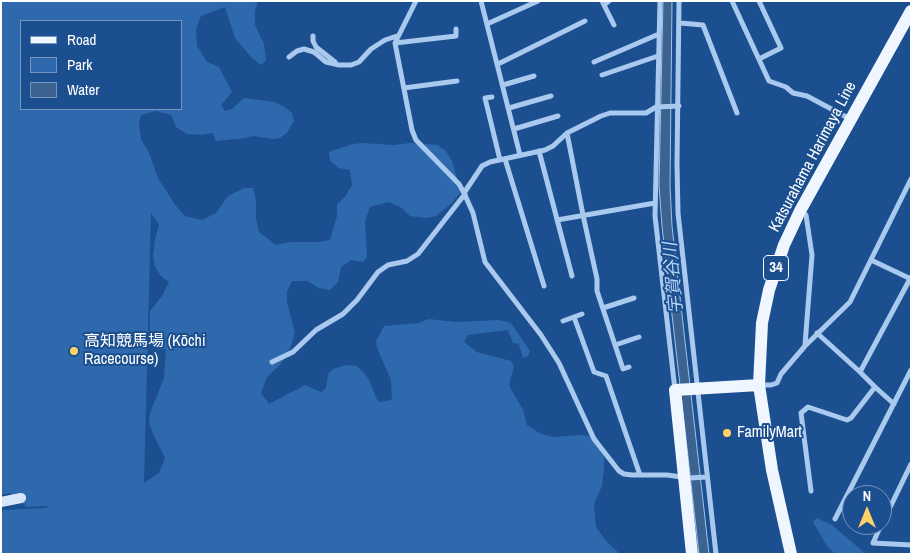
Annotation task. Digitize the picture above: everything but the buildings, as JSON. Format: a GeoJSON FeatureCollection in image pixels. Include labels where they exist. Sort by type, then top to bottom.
{"type":"FeatureCollection","features":[{"type":"Feature","properties":{"kind":"main road","name":"Katsurahama Harimaya Line"},"geometry":{"type":"LineString","coordinates":[[791,554],[772,470],[759,384],[762,323],[768,290],[784,246],[800,211],[911,11]]}},
{"type":"Feature","properties":{"kind":"main road"},"geometry":{"type":"LineString","coordinates":[[692,554],[677,390],[759,384]]}},
{"type":"Feature","properties":{"kind":"street"},"geometry":{"type":"LineString","coordinates":[[416,1],[395,43],[416,140],[459,184],[473,213],[485,262],[540,334],[559,363],[594,439],[619,471],[624,474],[667,475],[686,478],[707,477]]}},
{"type":"Feature","properties":{"kind":"street"},"geometry":{"type":"LineString","coordinates":[[481,1],[520,155]]}},
{"type":"Feature","properties":{"kind":"street"},"geometry":{"type":"LineString","coordinates":[[487,24],[538,1]]}},
{"type":"Feature","properties":{"kind":"street"},"geometry":{"type":"LineString","coordinates":[[610,1],[603,3],[614,25]]}},
{"type":"Feature","properties":{"kind":"street"},"geometry":{"type":"LineString","coordinates":[[660,1],[655,203],[677,390]]}},
{"type":"Feature","properties":{"kind":"street"},"geometry":{"type":"LineString","coordinates":[[679,1],[680,23],[676,106],[678,213],[696,389],[716,554]]}},
{"type":"Feature","properties":{"kind":"street"},"geometry":{"type":"LineString","coordinates":[[732,1],[769,81],[786,87],[793,93],[807,96],[850,120]]}},
{"type":"Feature","properties":{"kind":"street"},"geometry":{"type":"LineString","coordinates":[[759,1],[781,48],[759,58]]}},
{"type":"Feature","properties":{"kind":"street"},"geometry":{"type":"LineString","coordinates":[[498,64],[585,21]]}},
{"type":"Feature","properties":{"kind":"street"},"geometry":{"type":"LineString","coordinates":[[680,23],[703,25],[737,113]]}},
{"type":"Feature","properties":{"kind":"street"},"geometry":{"type":"LineString","coordinates":[[395,43],[456,36],[456,29]]}},
{"type":"Feature","properties":{"kind":"street"},"geometry":{"type":"LineString","coordinates":[[594,62],[659,34]]}},
{"type":"Feature","properties":{"kind":"street"},"geometry":{"type":"LineString","coordinates":[[313,36],[316,47],[339,65]]}},
{"type":"Feature","properties":{"kind":"street"},"geometry":{"type":"LineString","coordinates":[[289,57],[297,51],[304,50],[314,52],[326,62],[351,66],[359,62],[372,49],[385,40],[397,36]]}},
{"type":"Feature","properties":{"kind":"street"},"geometry":{"type":"LineString","coordinates":[[602,75],[658,56]]}},
{"type":"Feature","properties":{"kind":"street"},"geometry":{"type":"LineString","coordinates":[[503,85],[534,76]]}},
{"type":"Feature","properties":{"kind":"street"},"geometry":{"type":"LineString","coordinates":[[404,88],[457,81]]}},
{"type":"Feature","properties":{"kind":"street"},"geometry":{"type":"LineString","coordinates":[[509,108],[551,96]]}},
{"type":"Feature","properties":{"kind":"street"},"geometry":{"type":"LineString","coordinates":[[492,97],[486,98],[502,159],[544,286]]}},
{"type":"Feature","properties":{"kind":"street"},"geometry":{"type":"LineString","coordinates":[[272,362],[293,352],[316,330],[343,314],[357,300],[378,272],[388,266],[407,261],[418,254],[482,166],[553,146],[567,133],[610,113],[646,113],[658,107],[676,106]]}},
{"type":"Feature","properties":{"kind":"street"},"geometry":{"type":"LineString","coordinates":[[514,129],[558,116]]}},
{"type":"Feature","properties":{"kind":"street"},"geometry":{"type":"LineString","coordinates":[[567,133],[597,279],[597,291],[623,369],[628,367]]}},
{"type":"Feature","properties":{"kind":"street"},"geometry":{"type":"LineString","coordinates":[[539,151],[572,276]]}},
{"type":"Feature","properties":{"kind":"street"},"geometry":{"type":"LineString","coordinates":[[759,384],[772,385],[777,383],[781,374],[804,346],[850,302],[911,179]]}},
{"type":"Feature","properties":{"kind":"street"},"geometry":{"type":"LineString","coordinates":[[557,220],[655,203]]}},
{"type":"Feature","properties":{"kind":"street"},"geometry":{"type":"LineString","coordinates":[[800,211],[806,215],[812,255],[804,346]]}},
{"type":"Feature","properties":{"kind":"street"},"geometry":{"type":"LineString","coordinates":[[860,372],[910,279],[871,260]]}},
{"type":"Feature","properties":{"kind":"street"},"geometry":{"type":"LineString","coordinates":[[603,308],[634,298]]}},
{"type":"Feature","properties":{"kind":"street"},"geometry":{"type":"LineString","coordinates":[[563,321],[582,314]]}},
{"type":"Feature","properties":{"kind":"street"},"geometry":{"type":"LineString","coordinates":[[574,317],[594,372],[606,376],[640,475]]}},
{"type":"Feature","properties":{"kind":"street"},"geometry":{"type":"LineString","coordinates":[[817,333],[894,404]]}},
{"type":"Feature","properties":{"kind":"street"},"geometry":{"type":"LineString","coordinates":[[615,345],[639,337]]}},
{"type":"Feature","properties":{"kind":"street"},"geometry":{"type":"LineString","coordinates":[[835,519],[911,370]]}},
{"type":"Feature","properties":{"kind":"street"},"geometry":{"type":"LineString","coordinates":[[811,491],[801,413],[808,408],[847,420],[851,418],[875,387]]}},
{"type":"Feature","properties":{"kind":"street"},"geometry":{"type":"LineString","coordinates":[[892,503],[911,464]]}},
{"type":"Feature","properties":{"kind":"street"},"geometry":{"type":"LineString","coordinates":[[1,502],[21,498]]}},
{"type":"Feature","properties":{"kind":"street"},"geometry":{"type":"LineString","coordinates":[[877,535],[873,543],[911,545]]}},
{"type":"Feature","properties":{"kind":"green space"},"geometry":{"type":"Polygon","coordinates":[[[1,1],[258,1],[255,11],[255,25],[264,44],[266,60],[261,65],[252,58],[235,38],[225,7],[201,16],[196,29],[197,46],[207,62],[219,67],[232,92],[221,105],[225,111],[232,109],[244,98],[274,102],[292,113],[294,121],[287,133],[280,138],[273,139],[253,136],[216,141],[213,133],[187,134],[176,127],[171,115],[155,111],[141,115],[139,123],[141,139],[149,153],[158,178],[176,206],[185,216],[202,220],[216,213],[228,196],[244,188],[253,188],[259,232],[276,245],[290,242],[330,240],[337,216],[337,204],[345,197],[352,185],[350,170],[339,168],[330,161],[329,152],[353,144],[363,143],[437,145],[446,151],[452,161],[461,192],[452,203],[436,216],[426,218],[410,216],[402,208],[389,202],[370,207],[365,221],[367,257],[363,262],[351,260],[341,267],[338,282],[330,290],[319,288],[307,281],[292,281],[287,291],[287,302],[295,333],[289,352],[280,365],[267,377],[261,393],[269,404],[305,385],[321,392],[326,388],[328,374],[333,369],[346,365],[357,366],[365,374],[378,402],[392,400],[391,380],[377,348],[376,341],[384,326],[419,323],[428,319],[457,322],[499,320],[511,323],[530,351],[528,356],[523,358],[519,344],[513,343],[508,330],[468,335],[464,342],[477,352],[511,361],[514,367],[509,385],[523,410],[527,425],[541,434],[554,437],[581,435],[597,437],[604,450],[604,469],[602,486],[594,504],[596,527],[606,541],[620,554],[1,554],[1,510],[45,508],[50,506],[27,507],[10,493],[1,495],[1,1]],[[151,213],[144,483],[159,473],[165,458],[149,423],[150,413],[164,378],[166,349],[157,350],[150,341],[150,311],[162,296],[169,282],[161,276],[155,267],[153,256],[159,225],[151,213]]]}},
{"type":"Feature","properties":{"kind":"green space"},"geometry":{"type":"Polygon","coordinates":[[[817,518],[832,525],[866,554],[835,554],[827,546],[813,522],[817,518]]]}},
{"type":"Feature","properties":{"kind":"water","name":"宇賀谷川"},"geometry":{"type":"Polygon","coordinates":[[[663,1],[672,1],[670,186],[672,226],[709,554],[699,554],[662,226],[659,186],[663,1]]]}},
{"type":"Feature","properties":{"kind":"place","name":"高知競馬場 (Kōchi Racecourse)"},"geometry":{"type":"Point","coordinates":[74,351]}},
{"type":"Feature","properties":{"kind":"place","name":"FamilyMart"},"geometry":{"type":"Point","coordinates":[727,433]}}]}
